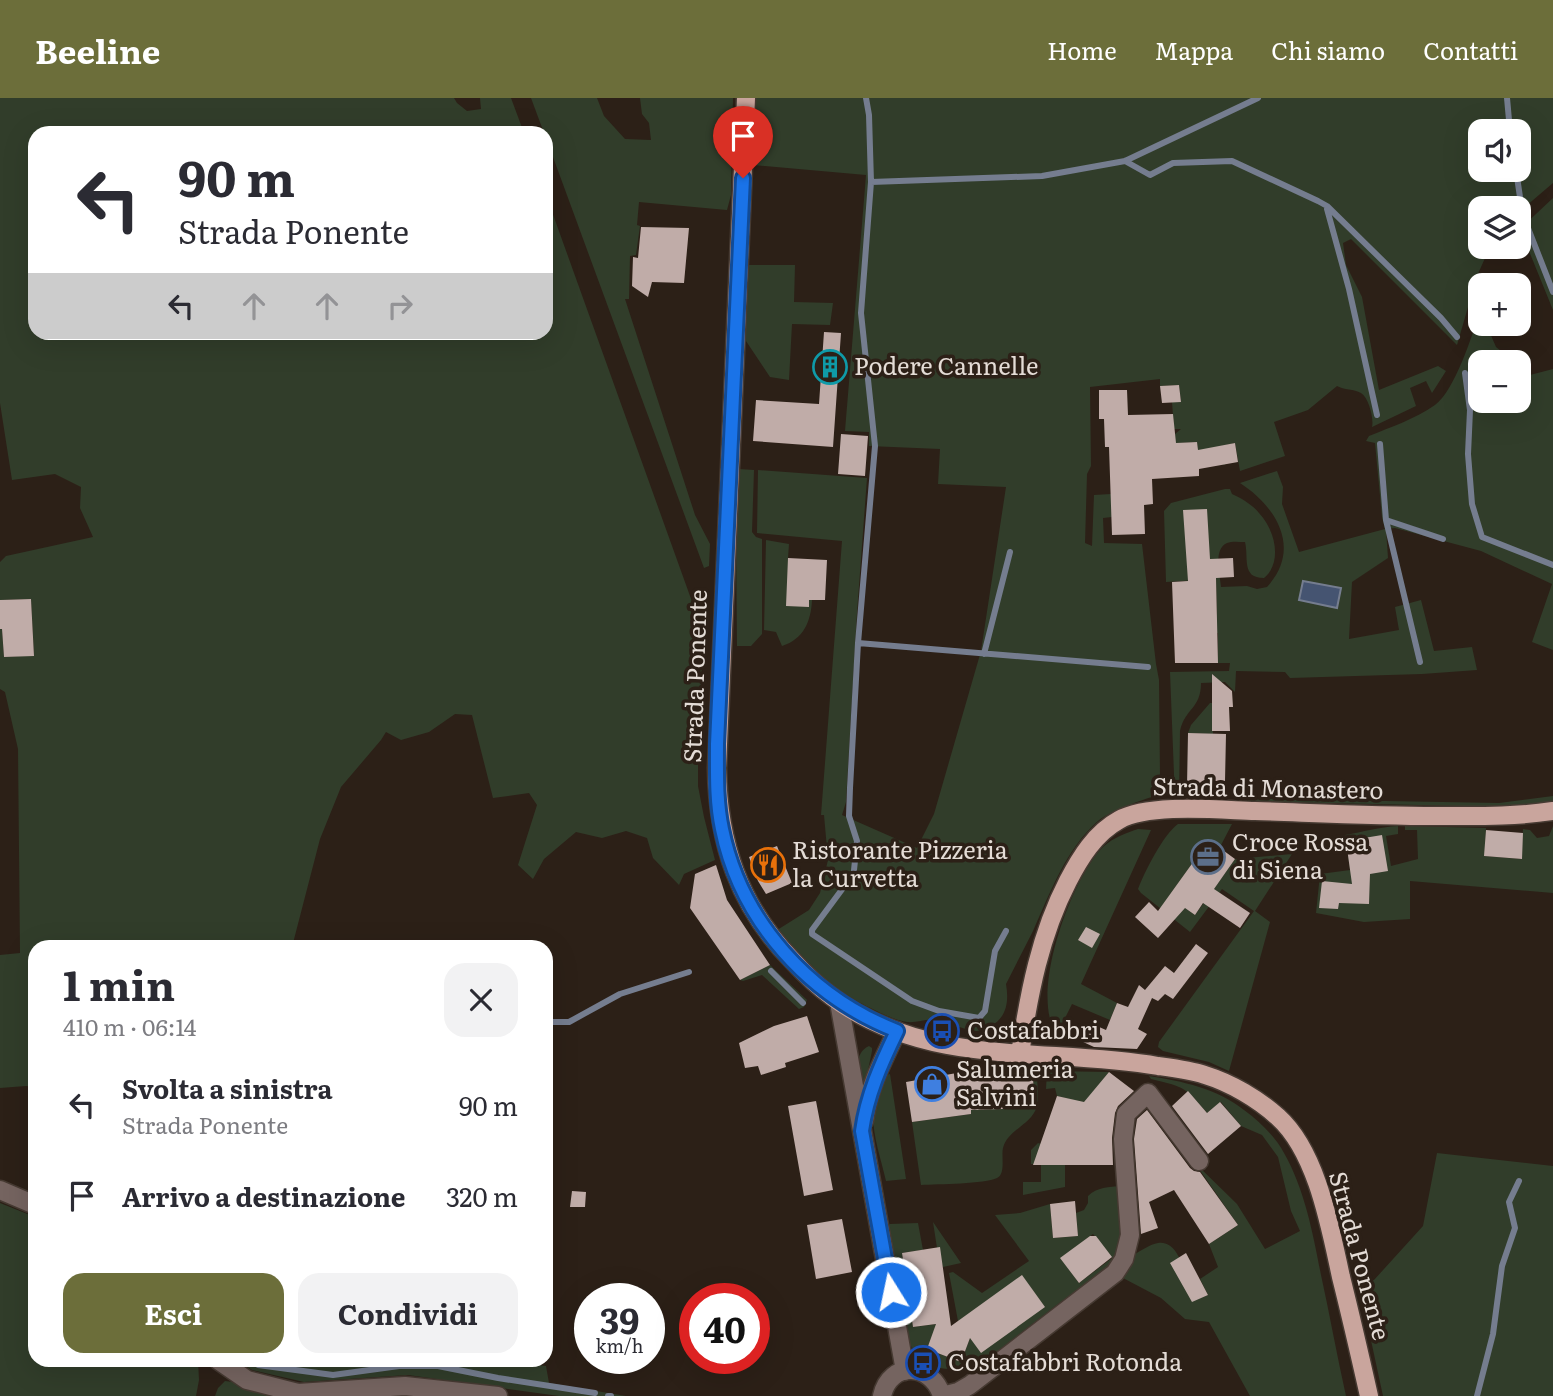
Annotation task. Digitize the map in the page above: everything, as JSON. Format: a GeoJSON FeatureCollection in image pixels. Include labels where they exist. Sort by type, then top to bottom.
{"type":"FeatureCollection","features":[{"type":"Feature","properties":{"kind":"main road","name":"Strada Ponente"},"geometry":{"type":"LineString","coordinates":[[746,98],[717,768],[719,808],[732,868],[756,916],[781,949],[814,982],[839,1002],[863,1016],[897,1031],[948,1045],[1020,1054],[1136,1062],[1203,1074],[1254,1099],[1279,1118],[1301,1146],[1315,1177],[1369,1396]]}},
{"type":"Feature","properties":{"kind":"main road","name":"Strada di Monastero"},"geometry":{"type":"LineString","coordinates":[[1020,1054],[1038,958],[1059,898],[1079,859],[1098,837],[1118,821],[1137,813],[1195,809],[1496,817],[1553,811]]}},
{"type":"Feature","properties":{"kind":"street"},"geometry":{"type":"LineString","coordinates":[[839,1002],[905,1371]]}},
{"type":"Feature","properties":{"kind":"street"},"geometry":{"type":"LineString","coordinates":[[862,1131],[874,1079],[897,1031]]}},
{"type":"Feature","properties":{"kind":"street"},"geometry":{"type":"LineString","coordinates":[[882,1396],[891,1378],[905,1371],[915,1370],[933,1378],[942,1396],[958,1392],[1115,1273],[1124,1259],[1130,1236],[1123,1139],[1126,1114],[1148,1093],[1199,1161]]}},
{"type":"Feature","properties":{"kind":"street"},"geometry":{"type":"LineString","coordinates":[[0,1191],[28,1202]]}},
{"type":"Feature","properties":{"kind":"street"},"geometry":{"type":"LineString","coordinates":[[228,1367],[247,1380],[298,1393],[405,1386],[498,1396]]}},
{"type":"Feature","properties":{"kind":"green space"},"geometry":{"type":"Polygon","coordinates":[[[0,98],[454,98],[467,111],[481,109],[480,98],[511,98],[521,126],[28,126],[28,340],[553,340],[553,214],[704,635],[698,786],[715,860],[684,874],[679,885],[653,858],[647,838],[626,831],[602,838],[576,832],[544,859],[533,879],[518,865],[537,805],[529,793],[493,798],[472,715],[455,714],[429,732],[401,740],[386,732],[341,787],[320,839],[294,940],[28,940],[28,1086],[0,1088],[0,955],[20,953],[18,749],[5,692],[0,689],[0,629],[4,657],[34,655],[31,599],[1,600],[0,614],[0,562],[6,556],[93,537],[80,508],[81,487],[55,474],[12,480],[0,403],[0,98]]]}},
{"type":"Feature","properties":{"kind":"green space"},"geometry":{"type":"Polygon","coordinates":[[[531,98],[597,98],[604,116],[625,139],[651,140],[649,123],[642,114],[640,98],[733,98],[731,195],[727,210],[639,202],[637,225],[640,226],[636,255],[630,256],[629,299],[625,299],[695,515],[710,544],[709,566],[704,568],[553,157],[553,126],[541,126],[531,98]]]}},
{"type":"Feature","properties":{"kind":"green space"},"geometry":{"type":"Polygon","coordinates":[[[756,98],[1553,98],[1553,183],[1531,202],[1531,196],[1468,196],[1468,259],[1485,259],[1478,273],[1468,273],[1468,307],[1457,345],[1351,239],[1343,243],[1346,265],[1362,297],[1379,390],[1438,366],[1446,371],[1432,393],[1426,381],[1410,388],[1416,406],[1372,427],[1370,409],[1364,396],[1337,386],[1308,410],[1274,422],[1285,456],[1240,471],[1235,443],[1222,446],[1225,465],[1216,462],[1199,464],[1197,442],[1163,444],[1181,429],[1174,429],[1172,402],[1181,402],[1179,385],[1160,386],[1160,379],[1090,387],[1091,466],[1087,474],[1085,543],[1092,546],[1094,495],[1111,494],[1112,517],[1103,518],[1104,543],[1142,544],[1159,680],[1160,777],[1152,797],[1124,807],[1098,821],[1077,845],[1060,872],[1006,984],[1007,1002],[1004,1013],[988,1028],[976,1031],[934,1020],[907,1022],[875,1010],[824,979],[774,932],[809,910],[820,893],[828,860],[824,815],[821,815],[842,541],[757,533],[758,470],[867,478],[846,802],[842,815],[917,848],[934,814],[981,651],[1006,487],[938,484],[940,449],[869,446],[869,432],[845,431],[866,175],[753,165],[756,98]]]}},
{"type":"Feature","properties":{"kind":"green space"},"geometry":{"type":"Polygon","coordinates":[[[1553,198],[1553,310],[1531,256],[1531,219],[1553,198]]]}},
{"type":"Feature","properties":{"kind":"green space"},"geometry":{"type":"Polygon","coordinates":[[[748,265],[795,265],[794,302],[833,303],[830,325],[792,324],[789,380],[770,377],[744,338],[748,265]]]}},
{"type":"Feature","properties":{"kind":"green space"},"geometry":{"type":"Polygon","coordinates":[[[1471,336],[1491,336],[1500,350],[1468,350],[1468,413],[1531,413],[1531,375],[1553,369],[1553,650],[1532,642],[1552,584],[1481,551],[1395,528],[1386,529],[1388,558],[1352,582],[1349,639],[1399,630],[1395,607],[1421,600],[1434,651],[1472,647],[1477,670],[1290,678],[1285,672],[1236,671],[1235,692],[1225,682],[1201,683],[1196,704],[1185,717],[1180,731],[1179,800],[1175,800],[1170,672],[1229,671],[1230,663],[1218,663],[1218,633],[1203,633],[1217,614],[1216,579],[1166,582],[1164,511],[1171,503],[1230,489],[1232,494],[1250,505],[1265,520],[1275,546],[1270,571],[1264,578],[1252,575],[1247,566],[1245,542],[1227,543],[1219,556],[1221,587],[1267,587],[1283,558],[1284,544],[1274,516],[1265,504],[1240,483],[1277,471],[1283,487],[1282,504],[1299,552],[1385,529],[1375,443],[1366,441],[1369,436],[1435,405],[1449,388],[1471,336]]]}},
{"type":"Feature","properties":{"kind":"green space"},"geometry":{"type":"Polygon","coordinates":[[[739,469],[754,470],[752,532],[762,539],[762,634],[751,646],[737,646],[736,534],[739,469]]]}},
{"type":"Feature","properties":{"kind":"green space"},"geometry":{"type":"Polygon","coordinates":[[[766,540],[789,544],[788,558],[809,600],[812,600],[805,628],[796,639],[782,646],[776,632],[764,630],[766,540]]]}},
{"type":"Feature","properties":{"kind":"green space"},"geometry":{"type":"Polygon","coordinates":[[[1210,703],[1213,734],[1188,733],[1191,725],[1210,703]]]}},
{"type":"Feature","properties":{"kind":"green space"},"geometry":{"type":"Polygon","coordinates":[[[1553,796],[1553,801],[1509,807],[1234,801],[1266,799],[1499,803],[1553,796]]]}},
{"type":"Feature","properties":{"kind":"green space"},"geometry":{"type":"Polygon","coordinates":[[[1178,824],[1232,824],[1220,847],[1209,840],[1169,896],[1195,915],[1235,859],[1292,854],[1255,911],[1270,922],[1229,1071],[1209,1062],[1163,1051],[1158,1047],[1254,911],[1222,889],[1190,932],[1141,893],[1138,889],[1150,863],[1166,836],[1178,824]]]}},
{"type":"Feature","properties":{"kind":"green space"},"geometry":{"type":"Polygon","coordinates":[[[1398,826],[1398,834],[1386,836],[1391,866],[1418,859],[1417,830],[1405,830],[1405,826],[1486,828],[1485,856],[1521,859],[1523,829],[1530,830],[1537,838],[1549,836],[1553,826],[1553,893],[1410,881],[1410,919],[1364,922],[1316,913],[1320,874],[1350,870],[1345,835],[1398,826]]]}},
{"type":"Feature","properties":{"kind":"green space"},"geometry":{"type":"Polygon","coordinates":[[[1138,829],[1151,830],[1081,984],[1117,1003],[1110,1020],[1072,1004],[1057,1034],[1049,1016],[1048,993],[1051,966],[1067,909],[1079,883],[1104,846],[1138,829]]]}},
{"type":"Feature","properties":{"kind":"green space"},"geometry":{"type":"Polygon","coordinates":[[[770,965],[807,1000],[804,1007],[799,1009],[762,975],[740,980],[770,965]]]}},
{"type":"Feature","properties":{"kind":"green space"},"geometry":{"type":"Polygon","coordinates":[[[869,1046],[872,1051],[863,1094],[858,1060],[863,1050],[869,1046]]]}},
{"type":"Feature","properties":{"kind":"green space"},"geometry":{"type":"Polygon","coordinates":[[[993,1070],[995,1109],[1034,1107],[1033,1072],[1037,1073],[1037,1106],[1030,1118],[1006,1142],[1000,1176],[991,1180],[921,1185],[912,1122],[971,1114],[968,1071],[993,1070]]]}},
{"type":"Feature","properties":{"kind":"green space"},"geometry":{"type":"Polygon","coordinates":[[[1047,1071],[1109,1072],[1084,1103],[1057,1096],[1055,1088],[1046,1089],[1047,1071]]]}},
{"type":"Feature","properties":{"kind":"green space"},"geometry":{"type":"Polygon","coordinates":[[[890,1074],[906,1179],[886,1181],[875,1137],[873,1111],[880,1088],[886,1075],[890,1074]]]}},
{"type":"Feature","properties":{"kind":"green space"},"geometry":{"type":"Polygon","coordinates":[[[1149,1076],[1187,1083],[1223,1097],[1255,1119],[1280,1147],[1298,1182],[1307,1212],[1346,1396],[1250,1396],[1209,1322],[1185,1319],[1161,1298],[1123,1278],[1133,1255],[1158,1243],[1166,1244],[1173,1248],[1178,1256],[1192,1301],[1208,1295],[1200,1279],[1218,1267],[1209,1244],[1238,1225],[1195,1163],[1237,1204],[1265,1249],[1300,1231],[1291,1211],[1278,1157],[1262,1135],[1241,1126],[1221,1102],[1207,1113],[1184,1089],[1151,1079],[1149,1076]]]}},
{"type":"Feature","properties":{"kind":"green space"},"geometry":{"type":"Polygon","coordinates":[[[1038,1143],[1065,1152],[1065,1187],[1023,1195],[1023,1182],[1041,1182],[1041,1165],[1031,1164],[1031,1150],[1038,1143]]]}},
{"type":"Feature","properties":{"kind":"green space"},"geometry":{"type":"Polygon","coordinates":[[[1437,1153],[1553,1166],[1553,1396],[1383,1396],[1358,1280],[1374,1280],[1423,1226],[1437,1153]]]}},
{"type":"Feature","properties":{"kind":"green space"},"geometry":{"type":"Polygon","coordinates":[[[1121,1186],[1125,1237],[1115,1262],[981,1364],[977,1360],[958,1368],[943,1369],[929,1364],[917,1354],[906,1335],[900,1302],[909,1300],[913,1327],[937,1324],[927,1349],[961,1362],[970,1338],[958,1321],[949,1273],[953,1272],[982,1293],[1029,1261],[995,1215],[1020,1213],[1050,1204],[1053,1238],[1078,1236],[1076,1213],[1084,1210],[1088,1196],[1099,1189],[1121,1186]],[[1093,1234],[1061,1258],[1079,1283],[1112,1258],[1093,1234]]]}},
{"type":"Feature","properties":{"kind":"green space"},"geometry":{"type":"Polygon","coordinates":[[[0,1203],[28,1214],[28,1367],[198,1367],[196,1396],[0,1396],[0,1203]]]}},
{"type":"Feature","properties":{"kind":"green space"},"geometry":{"type":"Polygon","coordinates":[[[933,1222],[961,1263],[943,1267],[933,1222]]]}},
{"type":"Feature","properties":{"kind":"green space"},"geometry":{"type":"Polygon","coordinates":[[[918,1223],[923,1250],[902,1253],[904,1271],[896,1272],[888,1225],[918,1223]]]}},
{"type":"Feature","properties":{"kind":"green space"},"geometry":{"type":"Polygon","coordinates":[[[248,1367],[546,1367],[549,1383],[626,1396],[559,1396],[408,1375],[304,1382],[248,1367]]]}},
{"type":"Feature","properties":{"kind":"green space"},"geometry":{"type":"Polygon","coordinates":[[[225,1381],[233,1382],[282,1396],[215,1396],[225,1381]]]}},
{"type":"Feature","properties":{"kind":"water"},"geometry":{"type":"Polygon","coordinates":[[[1303,581],[1341,588],[1337,608],[1299,600],[1303,581]]]}},
{"type":"Feature","properties":{"kind":"building"},"geometry":{"type":"Polygon","coordinates":[[[641,227],[689,228],[684,283],[652,282],[648,297],[632,286],[633,257],[638,258],[641,227]]]}},
{"type":"Feature","properties":{"kind":"building","name":"Podere Cannelle"},"geometry":{"type":"Polygon","coordinates":[[[824,332],[841,333],[833,447],[753,441],[756,400],[819,404],[824,332]]]}},
{"type":"Feature","properties":{"kind":"building"},"geometry":{"type":"Polygon","coordinates":[[[1179,385],[1181,402],[1162,403],[1160,386],[1179,385]]]}},
{"type":"Feature","properties":{"kind":"building"},"geometry":{"type":"Polygon","coordinates":[[[1099,390],[1127,390],[1128,415],[1173,414],[1176,443],[1197,442],[1198,450],[1235,443],[1238,462],[1199,469],[1199,476],[1152,479],[1153,504],[1144,505],[1145,534],[1112,535],[1109,447],[1105,447],[1104,419],[1099,419],[1099,390]]]}},
{"type":"Feature","properties":{"kind":"building"},"geometry":{"type":"Polygon","coordinates":[[[841,434],[868,436],[865,476],[838,474],[841,434]]]}},
{"type":"Feature","properties":{"kind":"building"},"geometry":{"type":"Polygon","coordinates":[[[1207,509],[1210,559],[1233,558],[1234,577],[1216,578],[1218,663],[1175,663],[1172,582],[1188,581],[1183,510],[1207,509]]]}},
{"type":"Feature","properties":{"kind":"building"},"geometry":{"type":"Polygon","coordinates":[[[788,558],[827,560],[825,600],[809,600],[809,607],[786,606],[788,558]]]}},
{"type":"Feature","properties":{"kind":"building"},"geometry":{"type":"Polygon","coordinates":[[[31,599],[34,656],[4,657],[0,600],[31,599]]]}},
{"type":"Feature","properties":{"kind":"building"},"geometry":{"type":"Polygon","coordinates":[[[1212,674],[1232,691],[1233,707],[1229,707],[1230,731],[1212,731],[1212,674]]]}},
{"type":"Feature","properties":{"kind":"building"},"geometry":{"type":"Polygon","coordinates":[[[1188,733],[1226,734],[1225,781],[1210,781],[1210,786],[1187,786],[1188,733]]]}},
{"type":"Feature","properties":{"kind":"building"},"geometry":{"type":"Polygon","coordinates":[[[1486,830],[1523,833],[1522,859],[1484,856],[1486,830]]]}},
{"type":"Feature","properties":{"kind":"building"},"geometry":{"type":"Polygon","coordinates":[[[1382,835],[1388,871],[1370,874],[1369,904],[1339,903],[1338,909],[1319,908],[1322,881],[1352,884],[1346,841],[1382,835]]]}},
{"type":"Feature","properties":{"kind":"building"},"geometry":{"type":"Polygon","coordinates":[[[1209,840],[1235,859],[1214,889],[1250,913],[1240,928],[1203,903],[1195,915],[1185,908],[1158,938],[1135,917],[1149,902],[1158,911],[1209,840]]]}},
{"type":"Feature","properties":{"kind":"building","name":"Ristorante Pizzeria la Curvetta"},"geometry":{"type":"Polygon","coordinates":[[[777,846],[792,883],[766,894],[749,857],[777,846]]]}},
{"type":"Feature","properties":{"kind":"building"},"geometry":{"type":"Polygon","coordinates":[[[716,865],[727,900],[770,965],[740,980],[690,908],[695,874],[716,865]]]}},
{"type":"Feature","properties":{"kind":"building"},"geometry":{"type":"Polygon","coordinates":[[[1086,927],[1100,934],[1092,948],[1078,940],[1086,927]]]}},
{"type":"Feature","properties":{"kind":"building"},"geometry":{"type":"Polygon","coordinates":[[[1196,944],[1208,953],[1173,999],[1165,994],[1158,1001],[1152,998],[1138,1029],[1147,1034],[1137,1049],[1094,1047],[1081,1041],[1090,1023],[1106,1030],[1117,1003],[1128,1007],[1139,985],[1145,990],[1165,966],[1174,973],[1196,944]]]}},
{"type":"Feature","properties":{"kind":"building"},"geometry":{"type":"Polygon","coordinates":[[[807,1016],[819,1052],[785,1063],[786,1067],[761,1075],[758,1066],[745,1068],[739,1043],[774,1026],[807,1016]]]}},
{"type":"Feature","properties":{"kind":"building"},"geometry":{"type":"Polygon","coordinates":[[[968,1071],[968,1074],[1033,1072],[1034,1108],[971,1110],[971,1114],[912,1122],[906,1082],[968,1071]]]}},
{"type":"Feature","properties":{"kind":"building"},"geometry":{"type":"Polygon","coordinates":[[[1109,1072],[1134,1091],[1118,1106],[1115,1113],[1113,1165],[1033,1165],[1057,1096],[1084,1102],[1109,1072]]]}},
{"type":"Feature","properties":{"kind":"building"},"geometry":{"type":"Polygon","coordinates":[[[1188,1091],[1207,1113],[1220,1102],[1241,1126],[1208,1154],[1172,1106],[1188,1091]]]}},
{"type":"Feature","properties":{"kind":"building"},"geometry":{"type":"Polygon","coordinates":[[[816,1101],[833,1190],[804,1196],[788,1106],[816,1101]]]}},
{"type":"Feature","properties":{"kind":"building"},"geometry":{"type":"Polygon","coordinates":[[[1147,1110],[1190,1168],[1200,1172],[1238,1225],[1209,1244],[1174,1190],[1149,1202],[1158,1228],[1141,1234],[1134,1139],[1137,1119],[1147,1110]]]}},
{"type":"Feature","properties":{"kind":"building"},"geometry":{"type":"Polygon","coordinates":[[[572,1191],[586,1192],[585,1207],[570,1207],[572,1191]]]}},
{"type":"Feature","properties":{"kind":"building"},"geometry":{"type":"Polygon","coordinates":[[[1075,1201],[1078,1236],[1053,1238],[1050,1204],[1075,1201]]]}},
{"type":"Feature","properties":{"kind":"building"},"geometry":{"type":"Polygon","coordinates":[[[842,1219],[852,1272],[816,1279],[807,1225],[842,1219]]]}},
{"type":"Feature","properties":{"kind":"building"},"geometry":{"type":"Polygon","coordinates":[[[1090,1236],[1096,1236],[1112,1257],[1079,1283],[1060,1258],[1090,1236]]]}},
{"type":"Feature","properties":{"kind":"building"},"geometry":{"type":"Polygon","coordinates":[[[940,1247],[951,1326],[1022,1275],[1045,1307],[981,1353],[970,1338],[961,1362],[927,1349],[936,1324],[913,1327],[902,1253],[940,1247]]]}},
{"type":"Feature","properties":{"kind":"building"},"geometry":{"type":"Polygon","coordinates":[[[1186,1253],[1208,1295],[1192,1302],[1170,1263],[1186,1253]]]}},
{"type":"Feature","properties":{"kind":"waterway"},"geometry":{"type":"LineString","coordinates":[[866,98],[871,182],[861,313],[875,446],[858,643],[850,788],[849,816],[857,841],[853,880],[846,884],[812,930],[812,934],[912,1001],[939,1011],[979,1018],[985,1011],[995,951],[1006,931]]}},
{"type":"Feature","properties":{"kind":"waterway"},"geometry":{"type":"LineString","coordinates":[[871,182],[1042,176],[1125,161],[1258,98]]}},
{"type":"Feature","properties":{"kind":"waterway"},"geometry":{"type":"LineString","coordinates":[[1507,98],[1509,119]]}},
{"type":"Feature","properties":{"kind":"waterway"},"geometry":{"type":"LineString","coordinates":[[1125,161],[1150,175],[1173,163],[1232,161],[1318,201],[1327,206],[1457,337]]}},
{"type":"Feature","properties":{"kind":"waterway"},"geometry":{"type":"LineString","coordinates":[[1518,182],[1520,196]]}},
{"type":"Feature","properties":{"kind":"waterway"},"geometry":{"type":"LineString","coordinates":[[1327,209],[1349,289],[1377,415]]}},
{"type":"Feature","properties":{"kind":"waterway"},"geometry":{"type":"LineString","coordinates":[[1531,236],[1553,292]]}},
{"type":"Feature","properties":{"kind":"waterway"},"geometry":{"type":"LineString","coordinates":[[1465,373],[1470,410],[1468,454],[1472,504],[1482,537],[1553,565]]}},
{"type":"Feature","properties":{"kind":"waterway"},"geometry":{"type":"LineString","coordinates":[[1380,444],[1386,520],[1420,662]]}},
{"type":"Feature","properties":{"kind":"waterway"},"geometry":{"type":"LineString","coordinates":[[1386,520],[1443,539]]}},
{"type":"Feature","properties":{"kind":"waterway"},"geometry":{"type":"LineString","coordinates":[[984,654],[1010,552]]}},
{"type":"Feature","properties":{"kind":"waterway"},"geometry":{"type":"LineString","coordinates":[[858,643],[1148,667]]}},
{"type":"Feature","properties":{"kind":"waterway"},"geometry":{"type":"LineString","coordinates":[[771,971],[803,1003]]}},
{"type":"Feature","properties":{"kind":"waterway"},"geometry":{"type":"LineString","coordinates":[[553,1022],[569,1022],[620,994],[689,972]]}},
{"type":"Feature","properties":{"kind":"waterway"},"geometry":{"type":"LineString","coordinates":[[1477,1396],[1493,1334],[1502,1266],[1515,1228],[1509,1202],[1519,1181]]}},
{"type":"Feature","properties":{"kind":"waterway"},"geometry":{"type":"LineString","coordinates":[[273,1367],[333,1375],[392,1367]]}},
{"type":"Feature","properties":{"kind":"waterway"},"geometry":{"type":"LineString","coordinates":[[443,1367],[595,1393]]}},
{"type":"Feature","properties":{"kind":"place","name":"Podere Cannelle"},"geometry":{"type":"Point","coordinates":[830,367]}},
{"type":"Feature","properties":{"kind":"place","name":"Croce Rossa di Siena"},"geometry":{"type":"Point","coordinates":[1208,857]}},
{"type":"Feature","properties":{"kind":"place","name":"Ristorante Pizzeria la Curvetta"},"geometry":{"type":"Point","coordinates":[768,865]}},
{"type":"Feature","properties":{"kind":"place","name":"Costafabbri"},"geometry":{"type":"Point","coordinates":[942,1031]}},
{"type":"Feature","properties":{"kind":"place","name":"Salumeria Salvini"},"geometry":{"type":"Point","coordinates":[932,1084]}},
{"type":"Feature","properties":{"kind":"place","name":"Costafabbri Rotonda"},"geometry":{"type":"Point","coordinates":[923,1363]}},
{"type":"Feature","properties":{"kind":"route"},"geometry":{"type":"LineString","coordinates":[[743,178],[717,744],[719,808],[732,868],[766,932],[831,996],[863,1016],[897,1031],[874,1079],[862,1131],[891,1292]]}}]}
